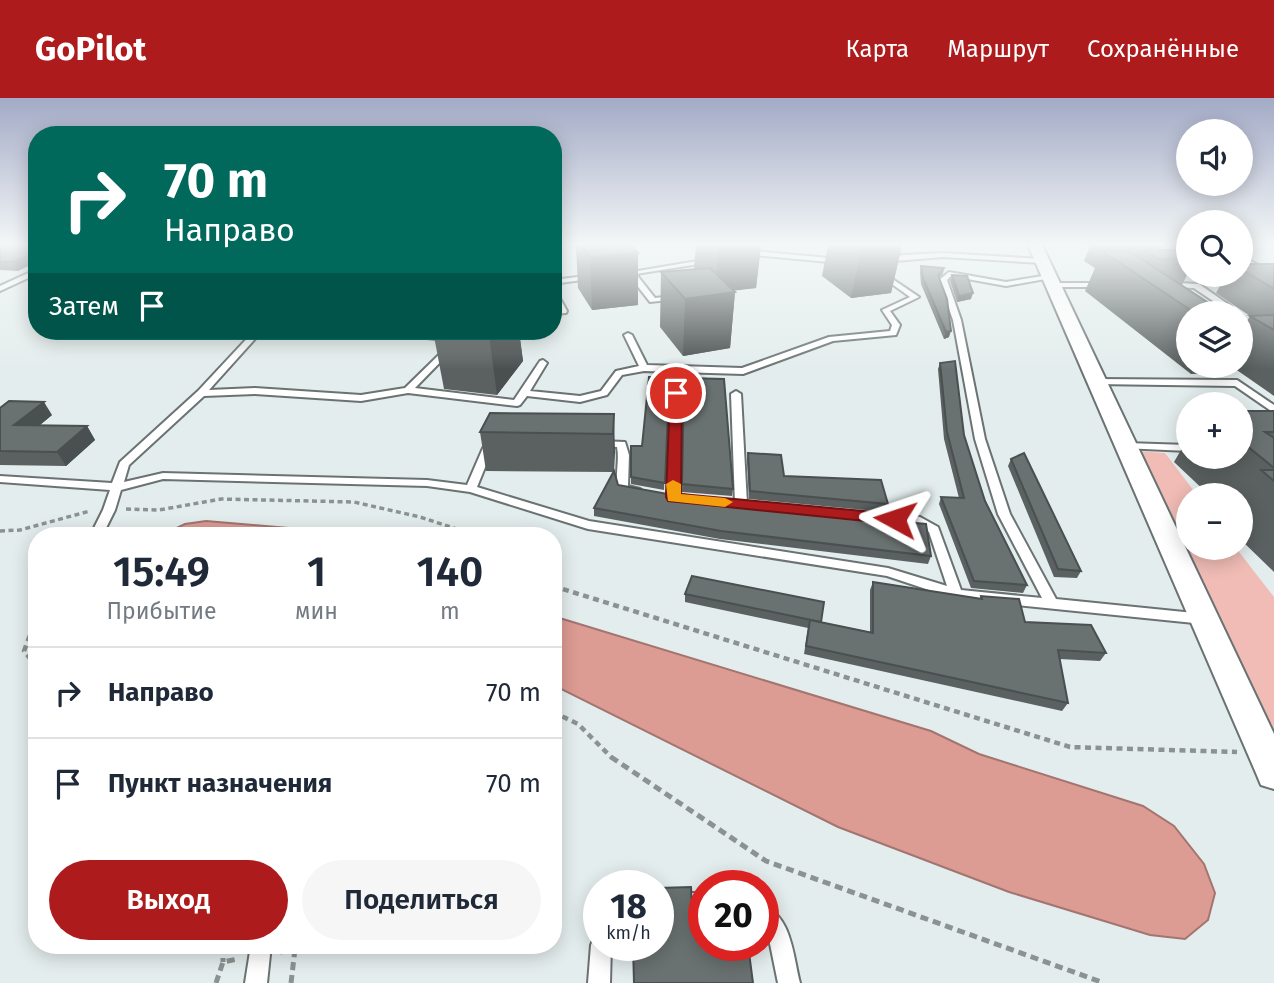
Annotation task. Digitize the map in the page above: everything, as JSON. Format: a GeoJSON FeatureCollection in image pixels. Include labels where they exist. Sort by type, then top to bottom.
{"type":"FeatureCollection","features":[{"type":"Feature","properties":{"kind":"street"},"geometry":{"type":"LineString","coordinates":[[1054,286],[1274,773]]}},
{"type":"Feature","properties":{"kind":"lane"},"geometry":{"type":"LineString","coordinates":[[642,286],[653,300],[680,296]]}},
{"type":"Feature","properties":{"kind":"lane"},"geometry":{"type":"LineString","coordinates":[[524,393],[580,399],[604,393],[619,373],[644,368],[743,370],[832,339],[893,333],[896,325],[886,310],[915,297],[902,286]]}},
{"type":"Feature","properties":{"kind":"lane"},"geometry":{"type":"LineString","coordinates":[[945,286],[957,320],[980,439],[1004,514],[1051,603]]}},
{"type":"Feature","properties":{"kind":"lane"},"geometry":{"type":"LineString","coordinates":[[1198,287],[1219,301]]}},
{"type":"Feature","properties":{"kind":"lane"},"geometry":{"type":"LineString","coordinates":[[628,335],[644,368]]}},
{"type":"Feature","properties":{"kind":"lane"},"geometry":{"type":"LineString","coordinates":[[100,527],[124,464],[201,393],[250,340]]}},
{"type":"Feature","properties":{"kind":"lane"},"geometry":{"type":"LineString","coordinates":[[408,390],[457,340]]}},
{"type":"Feature","properties":{"kind":"lane"},"geometry":{"type":"LineString","coordinates":[[201,393],[255,391],[361,398],[408,390],[517,403],[543,363]]}},
{"type":"Feature","properties":{"kind":"lane"},"geometry":{"type":"LineString","coordinates":[[1097,382],[1237,383],[1274,410]]}},
{"type":"Feature","properties":{"kind":"lane"},"geometry":{"type":"LineString","coordinates":[[676,393],[667,496],[700,500]]}},
{"type":"Feature","properties":{"kind":"lane"},"geometry":{"type":"LineString","coordinates":[[736,394],[741,504]]}},
{"type":"Feature","properties":{"kind":"lane"},"geometry":{"type":"LineString","coordinates":[[471,489],[488,448],[500,442]]}},
{"type":"Feature","properties":{"kind":"lane"},"geometry":{"type":"LineString","coordinates":[[581,444],[621,444],[625,451],[621,481],[623,488],[648,493]]}},
{"type":"Feature","properties":{"kind":"lane"},"geometry":{"type":"LineString","coordinates":[[1126,446],[1176,448]]}},
{"type":"Feature","properties":{"kind":"lane"},"geometry":{"type":"LineString","coordinates":[[0,479],[117,487],[163,476],[427,483],[471,489],[588,525],[888,572],[956,594],[1205,619]]}},
{"type":"Feature","properties":{"kind":"lane"},"geometry":{"type":"LineString","coordinates":[[727,503],[755,505]]}},
{"type":"Feature","properties":{"kind":"lane"},"geometry":{"type":"LineString","coordinates":[[865,516],[920,521],[934,530],[956,594]]}},
{"type":"Feature","properties":{"kind":"lane"},"geometry":{"type":"LineString","coordinates":[[779,938],[789,983]]}},
{"type":"Feature","properties":{"kind":"lane"},"geometry":{"type":"LineString","coordinates":[[256,983],[260,954]]}},
{"type":"Feature","properties":{"kind":"lane"},"geometry":{"type":"LineString","coordinates":[[599,983],[600,961]]}},
{"type":"Feature","properties":{"kind":"path"},"geometry":{"type":"LineString","coordinates":[[32,527],[93,511],[159,510],[221,499],[354,502],[451,527]]}},
{"type":"Feature","properties":{"kind":"path"},"geometry":{"type":"LineString","coordinates":[[0,531],[28,528]]}},
{"type":"Feature","properties":{"kind":"path"},"geometry":{"type":"LineString","coordinates":[[562,589],[1070,747],[1240,752]]}},
{"type":"Feature","properties":{"kind":"path"},"geometry":{"type":"LineString","coordinates":[[28,640],[24,651],[28,656]]}},
{"type":"Feature","properties":{"kind":"path"},"geometry":{"type":"LineString","coordinates":[[562,716],[578,723],[615,761],[766,861],[1104,983]]}},
{"type":"Feature","properties":{"kind":"path"},"geometry":{"type":"LineString","coordinates":[[223,954],[223,962]]}},
{"type":"Feature","properties":{"kind":"path"},"geometry":{"type":"LineString","coordinates":[[291,983],[294,954]]}},
{"type":"Feature","properties":{"kind":"shaded area"},"geometry":{"type":"Polygon","coordinates":[[[1134,451],[1165,453],[1188,483],[1176,483],[1176,538],[1134,451]]]}},
{"type":"Feature","properties":{"kind":"shaded area"},"geometry":{"type":"Polygon","coordinates":[[[206,521],[276,527],[179,527],[206,521]]]}},
{"type":"Feature","properties":{"kind":"shaded area"},"geometry":{"type":"Polygon","coordinates":[[[1187,560],[1245,560],[1274,597],[1274,741],[1187,560]]]}},
{"type":"Feature","properties":{"kind":"shaded area"},"geometry":{"type":"Polygon","coordinates":[[[562,619],[931,731],[979,754],[1143,806],[1174,826],[1204,864],[1215,893],[1208,920],[1185,939],[1150,935],[1009,892],[838,827],[562,689],[562,619]]]}},
{"type":"Feature","properties":{"kind":"building"},"geometry":{"type":"Polygon","coordinates":[[[674,286],[729,286],[735,292],[685,299],[674,286]]]}},
{"type":"Feature","properties":{"kind":"building"},"geometry":{"type":"Polygon","coordinates":[[[927,286],[942,286],[947,299],[951,331],[946,332],[927,286]]]}},
{"type":"Feature","properties":{"kind":"building"},"geometry":{"type":"Polygon","coordinates":[[[956,286],[971,286],[973,293],[959,296],[956,286]]]}},
{"type":"Feature","properties":{"kind":"building"},"geometry":{"type":"Polygon","coordinates":[[[1155,286],[1176,286],[1184,287],[1206,301],[1177,301],[1155,286]]]}},
{"type":"Feature","properties":{"kind":"building"},"geometry":{"type":"Polygon","coordinates":[[[1274,315],[1274,330],[1253,318],[1274,315]]]}},
{"type":"Feature","properties":{"kind":"building"},"geometry":{"type":"Polygon","coordinates":[[[955,361],[964,435],[985,501],[1027,585],[974,581],[941,497],[964,498],[947,432],[940,363],[955,361]]]}},
{"type":"Feature","properties":{"kind":"building"},"geometry":{"type":"Polygon","coordinates":[[[649,377],[724,379],[733,489],[682,484],[684,386],[678,381],[669,386],[665,483],[631,477],[631,446],[642,446],[649,377]]]}},
{"type":"Feature","properties":{"kind":"building"},"geometry":{"type":"Polygon","coordinates":[[[9,401],[44,402],[14,425],[87,426],[57,452],[0,451],[0,408],[9,401]]]}},
{"type":"Feature","properties":{"kind":"building"},"geometry":{"type":"Polygon","coordinates":[[[1253,411],[1274,411],[1274,432],[1265,432],[1274,438],[1274,468],[1253,451],[1253,411]]]}},
{"type":"Feature","properties":{"kind":"building"},"geometry":{"type":"Polygon","coordinates":[[[490,413],[614,414],[613,434],[480,432],[490,413]]]}},
{"type":"Feature","properties":{"kind":"building"},"geometry":{"type":"Polygon","coordinates":[[[748,453],[781,455],[784,476],[881,480],[888,504],[750,491],[748,453]]]}},
{"type":"Feature","properties":{"kind":"building"},"geometry":{"type":"Polygon","coordinates":[[[1024,453],[1081,571],[1058,569],[1011,459],[1024,453]]]}},
{"type":"Feature","properties":{"kind":"building"},"geometry":{"type":"Polygon","coordinates":[[[1261,470],[1274,470],[1274,481],[1261,470]]]}},
{"type":"Feature","properties":{"kind":"building"},"geometry":{"type":"Polygon","coordinates":[[[614,471],[618,485],[673,495],[892,517],[893,521],[926,524],[931,556],[721,531],[594,508],[614,471]]]}},
{"type":"Feature","properties":{"kind":"building"},"geometry":{"type":"Polygon","coordinates":[[[692,576],[824,602],[821,622],[685,594],[692,576]]]}},
{"type":"Feature","properties":{"kind":"building"},"geometry":{"type":"Polygon","coordinates":[[[873,582],[982,599],[981,596],[1019,599],[1025,622],[1091,625],[1106,653],[1058,650],[1068,703],[806,646],[810,620],[873,633],[873,582]]]}},
{"type":"Feature","properties":{"kind":"building"},"geometry":{"type":"Polygon","coordinates":[[[688,887],[688,961],[750,961],[753,983],[634,983],[633,961],[674,961],[674,888],[688,887]]]}},
{"type":"Feature","properties":{"kind":"slow traffic"},"geometry":{"type":"LineString","coordinates":[[673,484],[673,497],[725,502]]}},
{"type":"Feature","properties":{"kind":"route"},"geometry":{"type":"LineString","coordinates":[[676,393],[673,497],[895,519]]}}]}
